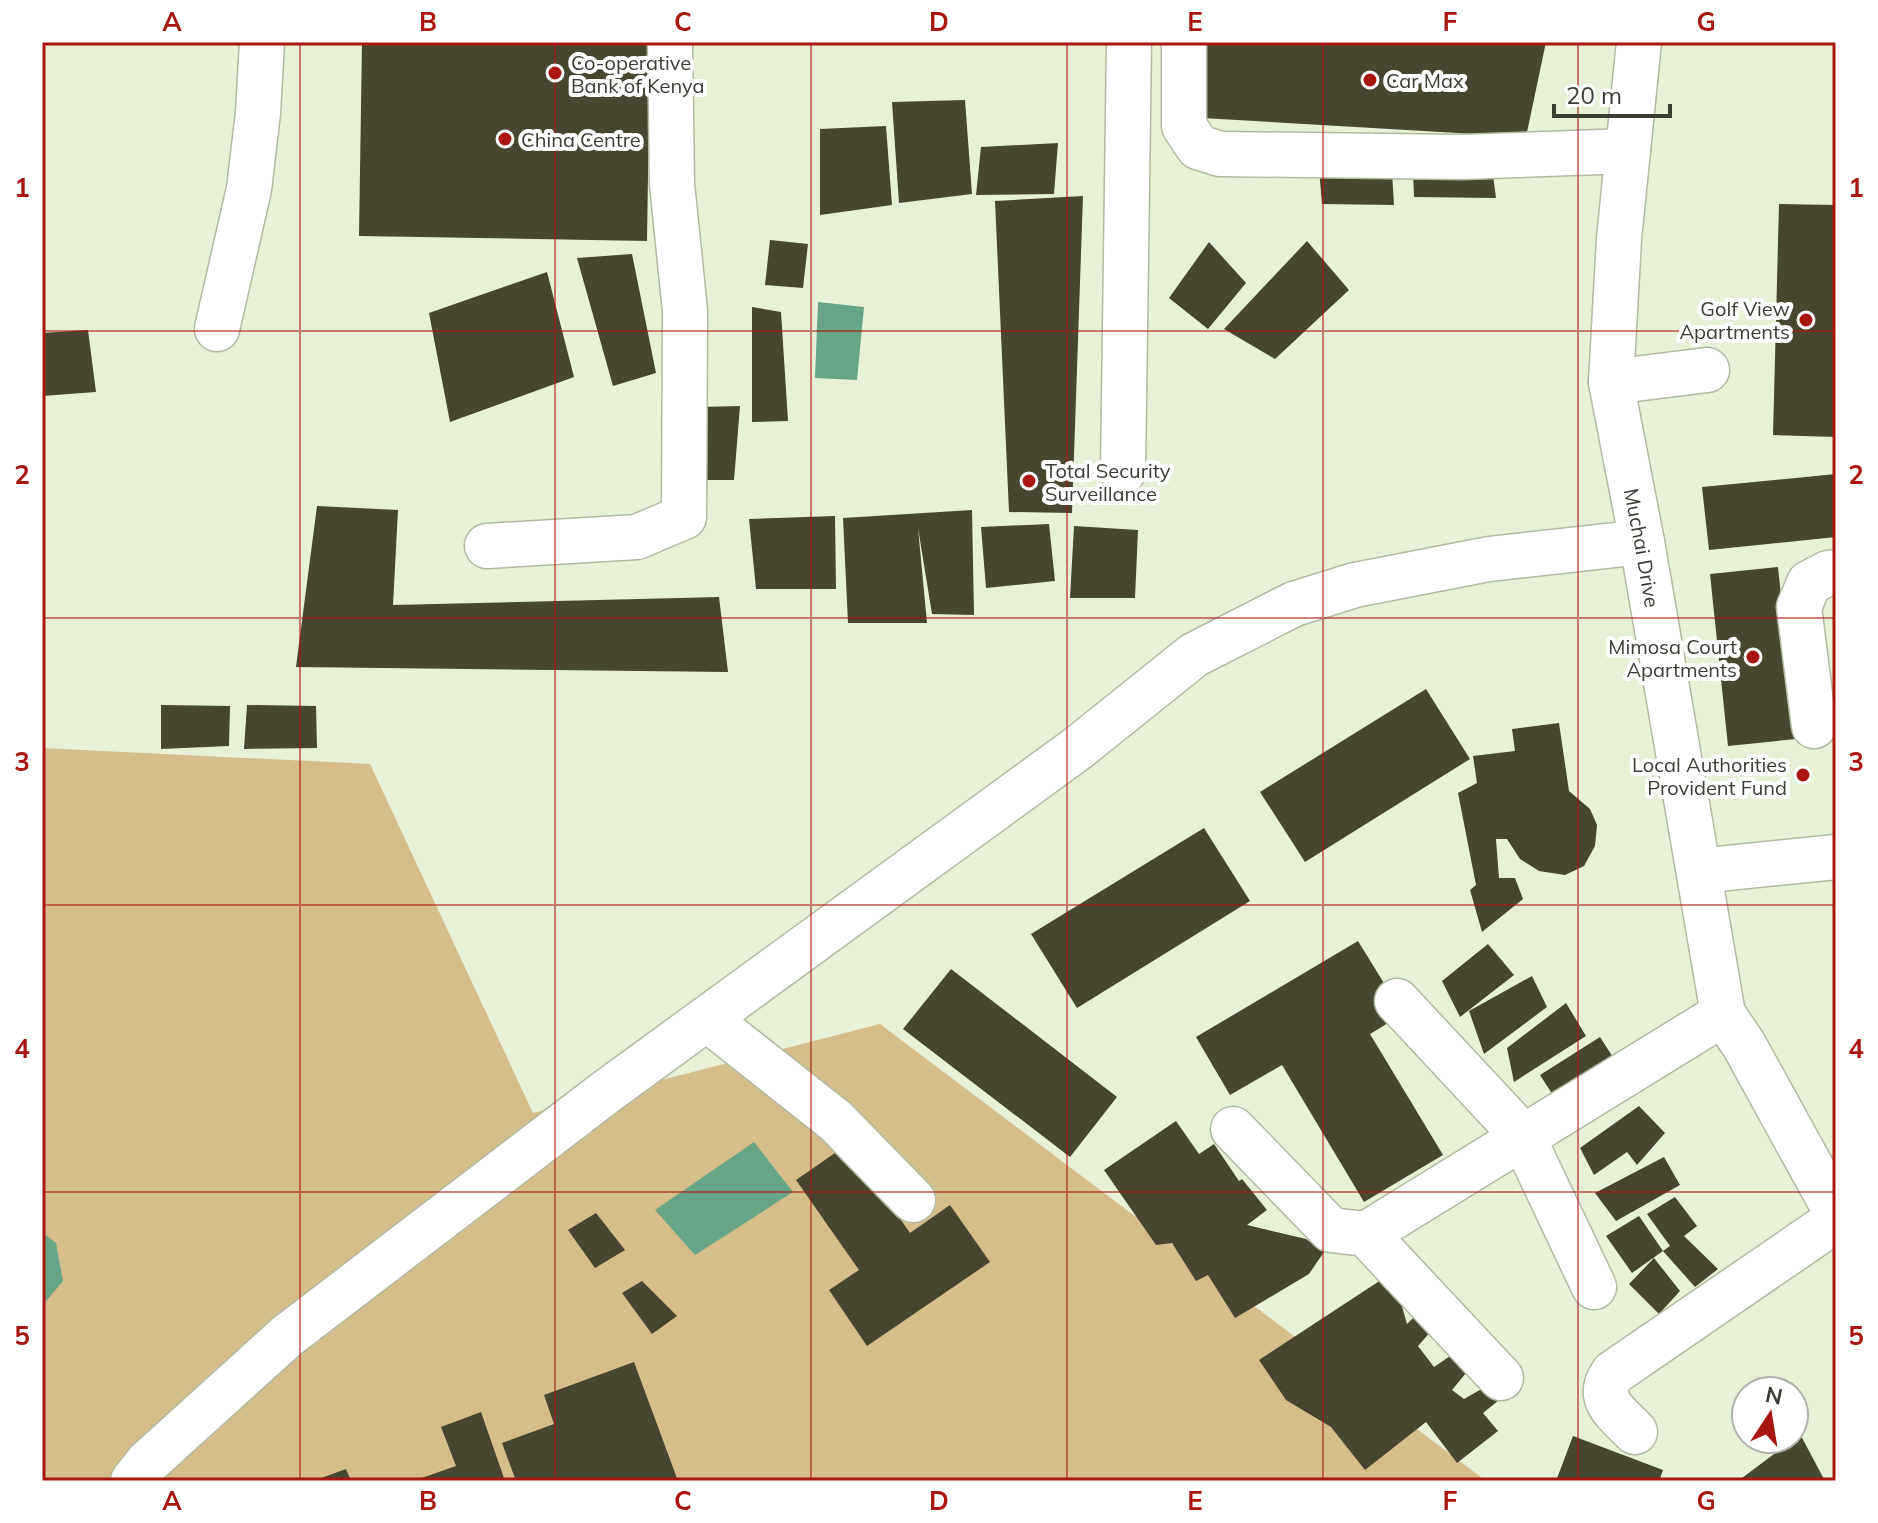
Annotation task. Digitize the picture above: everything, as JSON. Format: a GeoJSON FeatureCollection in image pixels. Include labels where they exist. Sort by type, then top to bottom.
{"type":"FeatureCollection","features":[{"type":"Feature","properties":{"kind":"street"},"geometry":{"type":"LineString","coordinates":[[217,329],[249,189],[262,42]]}},
{"type":"Feature","properties":{"kind":"street"},"geometry":{"type":"LineString","coordinates":[[487,546],[637,537],[684,517],[685,311],[672,184],[670,42]]}},
{"type":"Feature","properties":{"kind":"street"},"geometry":{"type":"LineString","coordinates":[[1123,472],[1129,42]]}},
{"type":"Feature","properties":{"kind":"street"},"geometry":{"type":"LineString","coordinates":[[1184,42],[1184,126],[1198,147],[1220,154],[1462,157],[1628,151]]}},
{"type":"Feature","properties":{"kind":"street","name":"Muchai Drive"},"geometry":{"type":"LineString","coordinates":[[1639,42],[1619,239],[1611,382],[1642,542],[1723,1014],[1744,1045],[1836,1212]]}},
{"type":"Feature","properties":{"kind":"street"},"geometry":{"type":"LineString","coordinates":[[1611,382],[1707,370]]}},
{"type":"Feature","properties":{"kind":"street"},"geometry":{"type":"LineString","coordinates":[[133,1481],[148,1462],[287,1336],[606,1092],[1078,748],[1194,655],[1294,604],[1355,585],[1489,559],[1642,542]]}},
{"type":"Feature","properties":{"kind":"street"},"geometry":{"type":"LineString","coordinates":[[1814,726],[1799,607],[1809,583],[1836,572]]}},
{"type":"Feature","properties":{"kind":"street"},"geometry":{"type":"LineString","coordinates":[[1699,871],[1836,857]]}},
{"type":"Feature","properties":{"kind":"street"},"geometry":{"type":"LineString","coordinates":[[1397,1001],[1522,1135],[1594,1287]]}},
{"type":"Feature","properties":{"kind":"street"},"geometry":{"type":"LineString","coordinates":[[1233,1129],[1331,1230],[1366,1234],[1522,1135],[1723,1014]]}},
{"type":"Feature","properties":{"kind":"street"},"geometry":{"type":"LineString","coordinates":[[707,1019],[836,1121],[913,1200]]}},
{"type":"Feature","properties":{"kind":"street"},"geometry":{"type":"LineString","coordinates":[[1635,1432],[1605,1399],[1605,1384],[1613,1373],[1836,1220]]}},
{"type":"Feature","properties":{"kind":"street"},"geometry":{"type":"LineString","coordinates":[[1366,1234],[1501,1378]]}},
{"type":"Feature","properties":{"kind":"shaded area"},"geometry":{"type":"Polygon","coordinates":[[[818,302],[864,307],[857,380],[815,378],[818,302]]]}},
{"type":"Feature","properties":{"kind":"shaded area"},"geometry":{"type":"Polygon","coordinates":[[[42,748],[370,764],[533,1113],[880,1024],[1486,1481],[42,1481],[42,748]]]}},
{"type":"Feature","properties":{"kind":"shaded area"},"geometry":{"type":"Polygon","coordinates":[[[754,1142],[793,1192],[695,1255],[655,1210],[754,1142]]]}},
{"type":"Feature","properties":{"kind":"shaded area"},"geometry":{"type":"Polygon","coordinates":[[[42,1232],[56,1243],[63,1281],[42,1306],[42,1232]]]}},
{"type":"Feature","properties":{"kind":"building","name":"China Centre"},"geometry":{"type":"Polygon","coordinates":[[[362,42],[650,42],[647,241],[359,236],[362,42]]]}},
{"type":"Feature","properties":{"kind":"building","name":"Car Max"},"geometry":{"type":"Polygon","coordinates":[[[1201,42],[1546,42],[1526,137],[1202,118],[1201,42]]]}},
{"type":"Feature","properties":{"kind":"building"},"geometry":{"type":"Polygon","coordinates":[[[965,100],[972,194],[899,203],[892,102],[965,100]]]}},
{"type":"Feature","properties":{"kind":"building"},"geometry":{"type":"Polygon","coordinates":[[[886,126],[892,205],[820,215],[820,129],[886,126]]]}},
{"type":"Feature","properties":{"kind":"building"},"geometry":{"type":"Polygon","coordinates":[[[1058,143],[1054,194],[976,195],[981,147],[1058,143]]]}},
{"type":"Feature","properties":{"kind":"building"},"geometry":{"type":"Polygon","coordinates":[[[1492,168],[1496,198],[1414,197],[1413,171],[1492,168]]]}},
{"type":"Feature","properties":{"kind":"building"},"geometry":{"type":"Polygon","coordinates":[[[1319,169],[1392,172],[1394,205],[1322,204],[1319,169]]]}},
{"type":"Feature","properties":{"kind":"building"},"geometry":{"type":"Polygon","coordinates":[[[1083,196],[1072,513],[1009,512],[995,201],[1083,196]]]}},
{"type":"Feature","properties":{"kind":"building","name":"Golf View Apartments"},"geometry":{"type":"Polygon","coordinates":[[[1779,204],[1836,205],[1836,437],[1773,435],[1779,204]]]}},
{"type":"Feature","properties":{"kind":"building"},"geometry":{"type":"Polygon","coordinates":[[[770,240],[808,244],[803,288],[765,285],[770,240]]]}},
{"type":"Feature","properties":{"kind":"building"},"geometry":{"type":"Polygon","coordinates":[[[1307,241],[1349,290],[1275,359],[1224,329],[1307,241]]]}},
{"type":"Feature","properties":{"kind":"building"},"geometry":{"type":"Polygon","coordinates":[[[1209,242],[1246,283],[1208,329],[1169,298],[1209,242]]]}},
{"type":"Feature","properties":{"kind":"building"},"geometry":{"type":"Polygon","coordinates":[[[632,254],[656,373],[613,386],[577,258],[632,254]]]}},
{"type":"Feature","properties":{"kind":"building"},"geometry":{"type":"Polygon","coordinates":[[[547,272],[574,377],[450,422],[429,313],[547,272]]]}},
{"type":"Feature","properties":{"kind":"building"},"geometry":{"type":"Polygon","coordinates":[[[752,307],[781,312],[788,421],[752,422],[752,307]]]}},
{"type":"Feature","properties":{"kind":"building"},"geometry":{"type":"Polygon","coordinates":[[[88,330],[96,392],[42,396],[42,333],[88,330]]]}},
{"type":"Feature","properties":{"kind":"building"},"geometry":{"type":"Polygon","coordinates":[[[740,406],[734,480],[694,480],[699,407],[740,406]]]}},
{"type":"Feature","properties":{"kind":"building"},"geometry":{"type":"Polygon","coordinates":[[[1836,474],[1836,537],[1709,550],[1702,487],[1836,474]]]}},
{"type":"Feature","properties":{"kind":"building"},"geometry":{"type":"Polygon","coordinates":[[[317,506],[398,510],[393,605],[719,597],[728,672],[296,667],[317,506]]]}},
{"type":"Feature","properties":{"kind":"building"},"geometry":{"type":"Polygon","coordinates":[[[972,510],[974,615],[932,614],[918,528],[927,623],[848,623],[843,518],[972,510]]]}},
{"type":"Feature","properties":{"kind":"building"},"geometry":{"type":"Polygon","coordinates":[[[835,516],[836,589],[756,589],[749,519],[835,516]]]}},
{"type":"Feature","properties":{"kind":"building"},"geometry":{"type":"Polygon","coordinates":[[[1049,524],[1055,581],[986,588],[981,527],[1049,524]]]}},
{"type":"Feature","properties":{"kind":"building"},"geometry":{"type":"Polygon","coordinates":[[[1074,526],[1138,530],[1135,598],[1070,598],[1074,526]]]}},
{"type":"Feature","properties":{"kind":"building","name":"Mimosa Court Apartments"},"geometry":{"type":"Polygon","coordinates":[[[1778,567],[1796,739],[1728,746],[1710,574],[1778,567]]]}},
{"type":"Feature","properties":{"kind":"building"},"geometry":{"type":"Polygon","coordinates":[[[1426,689],[1470,759],[1305,862],[1260,792],[1426,689]]]}},
{"type":"Feature","properties":{"kind":"building"},"geometry":{"type":"Polygon","coordinates":[[[161,705],[230,706],[229,746],[161,749],[161,705]]]}},
{"type":"Feature","properties":{"kind":"building"},"geometry":{"type":"Polygon","coordinates":[[[247,705],[316,706],[317,748],[244,749],[247,705]]]}},
{"type":"Feature","properties":{"kind":"building"},"geometry":{"type":"Polygon","coordinates":[[[1559,723],[1569,791],[1590,809],[1597,825],[1595,846],[1584,866],[1565,875],[1539,871],[1520,859],[1507,839],[1496,839],[1499,878],[1515,878],[1523,899],[1482,932],[1470,890],[1476,885],[1458,793],[1477,783],[1473,756],[1515,751],[1512,729],[1559,723]]]}},
{"type":"Feature","properties":{"kind":"building"},"geometry":{"type":"Polygon","coordinates":[[[1204,828],[1250,901],[1077,1008],[1031,934],[1204,828]]]}},
{"type":"Feature","properties":{"kind":"building"},"geometry":{"type":"Polygon","coordinates":[[[1358,941],[1403,1014],[1370,1034],[1443,1155],[1364,1202],[1282,1065],[1230,1095],[1196,1037],[1358,941]]]}},
{"type":"Feature","properties":{"kind":"building"},"geometry":{"type":"Polygon","coordinates":[[[1488,944],[1514,975],[1460,1017],[1442,981],[1488,944]]]}},
{"type":"Feature","properties":{"kind":"building"},"geometry":{"type":"Polygon","coordinates":[[[951,969],[1117,1097],[1070,1157],[903,1029],[951,969]]]}},
{"type":"Feature","properties":{"kind":"building"},"geometry":{"type":"Polygon","coordinates":[[[1532,976],[1547,1007],[1484,1054],[1469,1011],[1532,976]]]}},
{"type":"Feature","properties":{"kind":"building"},"geometry":{"type":"Polygon","coordinates":[[[1566,1003],[1586,1036],[1514,1082],[1507,1048],[1566,1003]]]}},
{"type":"Feature","properties":{"kind":"building"},"geometry":{"type":"Polygon","coordinates":[[[1600,1037],[1618,1065],[1558,1103],[1540,1075],[1600,1037]]]}},
{"type":"Feature","properties":{"kind":"building"},"geometry":{"type":"Polygon","coordinates":[[[1639,1106],[1665,1133],[1637,1165],[1627,1152],[1594,1175],[1580,1148],[1639,1106]]]}},
{"type":"Feature","properties":{"kind":"building"},"geometry":{"type":"Polygon","coordinates":[[[1176,1121],[1199,1154],[1214,1144],[1239,1181],[1242,1179],[1267,1210],[1247,1225],[1306,1239],[1324,1252],[1309,1274],[1235,1318],[1208,1275],[1196,1281],[1172,1243],[1156,1245],[1104,1170],[1176,1121]]]}},
{"type":"Feature","properties":{"kind":"building"},"geometry":{"type":"Polygon","coordinates":[[[848,1144],[910,1233],[950,1205],[990,1262],[867,1346],[829,1290],[859,1270],[796,1180],[848,1144]]]}},
{"type":"Feature","properties":{"kind":"building"},"geometry":{"type":"Polygon","coordinates":[[[1664,1157],[1680,1185],[1616,1221],[1595,1193],[1664,1157]]]}},
{"type":"Feature","properties":{"kind":"building"},"geometry":{"type":"Polygon","coordinates":[[[1675,1197],[1697,1226],[1684,1236],[1718,1269],[1695,1287],[1663,1251],[1670,1246],[1647,1214],[1675,1197]]]}},
{"type":"Feature","properties":{"kind":"building"},"geometry":{"type":"Polygon","coordinates":[[[596,1213],[625,1250],[595,1268],[568,1230],[596,1213]]]}},
{"type":"Feature","properties":{"kind":"building"},"geometry":{"type":"Polygon","coordinates":[[[1639,1216],[1663,1251],[1632,1273],[1606,1236],[1639,1216]]]}},
{"type":"Feature","properties":{"kind":"building"},"geometry":{"type":"Polygon","coordinates":[[[1654,1258],[1680,1291],[1659,1314],[1629,1284],[1654,1258]]]}},
{"type":"Feature","properties":{"kind":"building"},"geometry":{"type":"Polygon","coordinates":[[[1384,1278],[1401,1303],[1407,1324],[1421,1310],[1432,1330],[1418,1346],[1434,1367],[1459,1350],[1471,1367],[1452,1390],[1464,1399],[1501,1378],[1504,1396],[1483,1413],[1498,1431],[1457,1463],[1426,1422],[1365,1470],[1331,1427],[1286,1400],[1259,1360],[1384,1278]]]}},
{"type":"Feature","properties":{"kind":"building"},"geometry":{"type":"Polygon","coordinates":[[[642,1281],[677,1316],[652,1334],[622,1293],[642,1281]]]}},
{"type":"Feature","properties":{"kind":"building"},"geometry":{"type":"Polygon","coordinates":[[[634,1362],[678,1481],[516,1481],[502,1443],[554,1424],[544,1395],[634,1362]]]}},
{"type":"Feature","properties":{"kind":"building"},"geometry":{"type":"Polygon","coordinates":[[[481,1412],[505,1481],[413,1481],[456,1466],[441,1427],[481,1412]]]}},
{"type":"Feature","properties":{"kind":"building"},"geometry":{"type":"Polygon","coordinates":[[[1573,1436],[1663,1470],[1659,1481],[1556,1481],[1573,1436]]]}},
{"type":"Feature","properties":{"kind":"building"},"geometry":{"type":"Polygon","coordinates":[[[1810,1453],[1825,1481],[1738,1481],[1773,1455],[1810,1453]]]}},
{"type":"Feature","properties":{"kind":"building"},"geometry":{"type":"Polygon","coordinates":[[[346,1469],[351,1481],[313,1481],[346,1469]]]}},
{"type":"Feature","properties":{"kind":"place","name":"Co-operative Bank of Kenya"},"geometry":{"type":"Point","coordinates":[555,73]}},
{"type":"Feature","properties":{"kind":"place","name":"Car Max"},"geometry":{"type":"Point","coordinates":[1370,80]}},
{"type":"Feature","properties":{"kind":"place","name":"China Centre"},"geometry":{"type":"Point","coordinates":[505,139]}},
{"type":"Feature","properties":{"kind":"place","name":"Golf View Apartments"},"geometry":{"type":"Point","coordinates":[1806,320]}},
{"type":"Feature","properties":{"kind":"place","name":"Total Security Surveillance"},"geometry":{"type":"Point","coordinates":[1029,481]}},
{"type":"Feature","properties":{"kind":"place","name":"Mimosa Court Apartments"},"geometry":{"type":"Point","coordinates":[1753,657]}},
{"type":"Feature","properties":{"kind":"place","name":"Local Authorities Provident Fund"},"geometry":{"type":"Point","coordinates":[1803,775]}}]}
